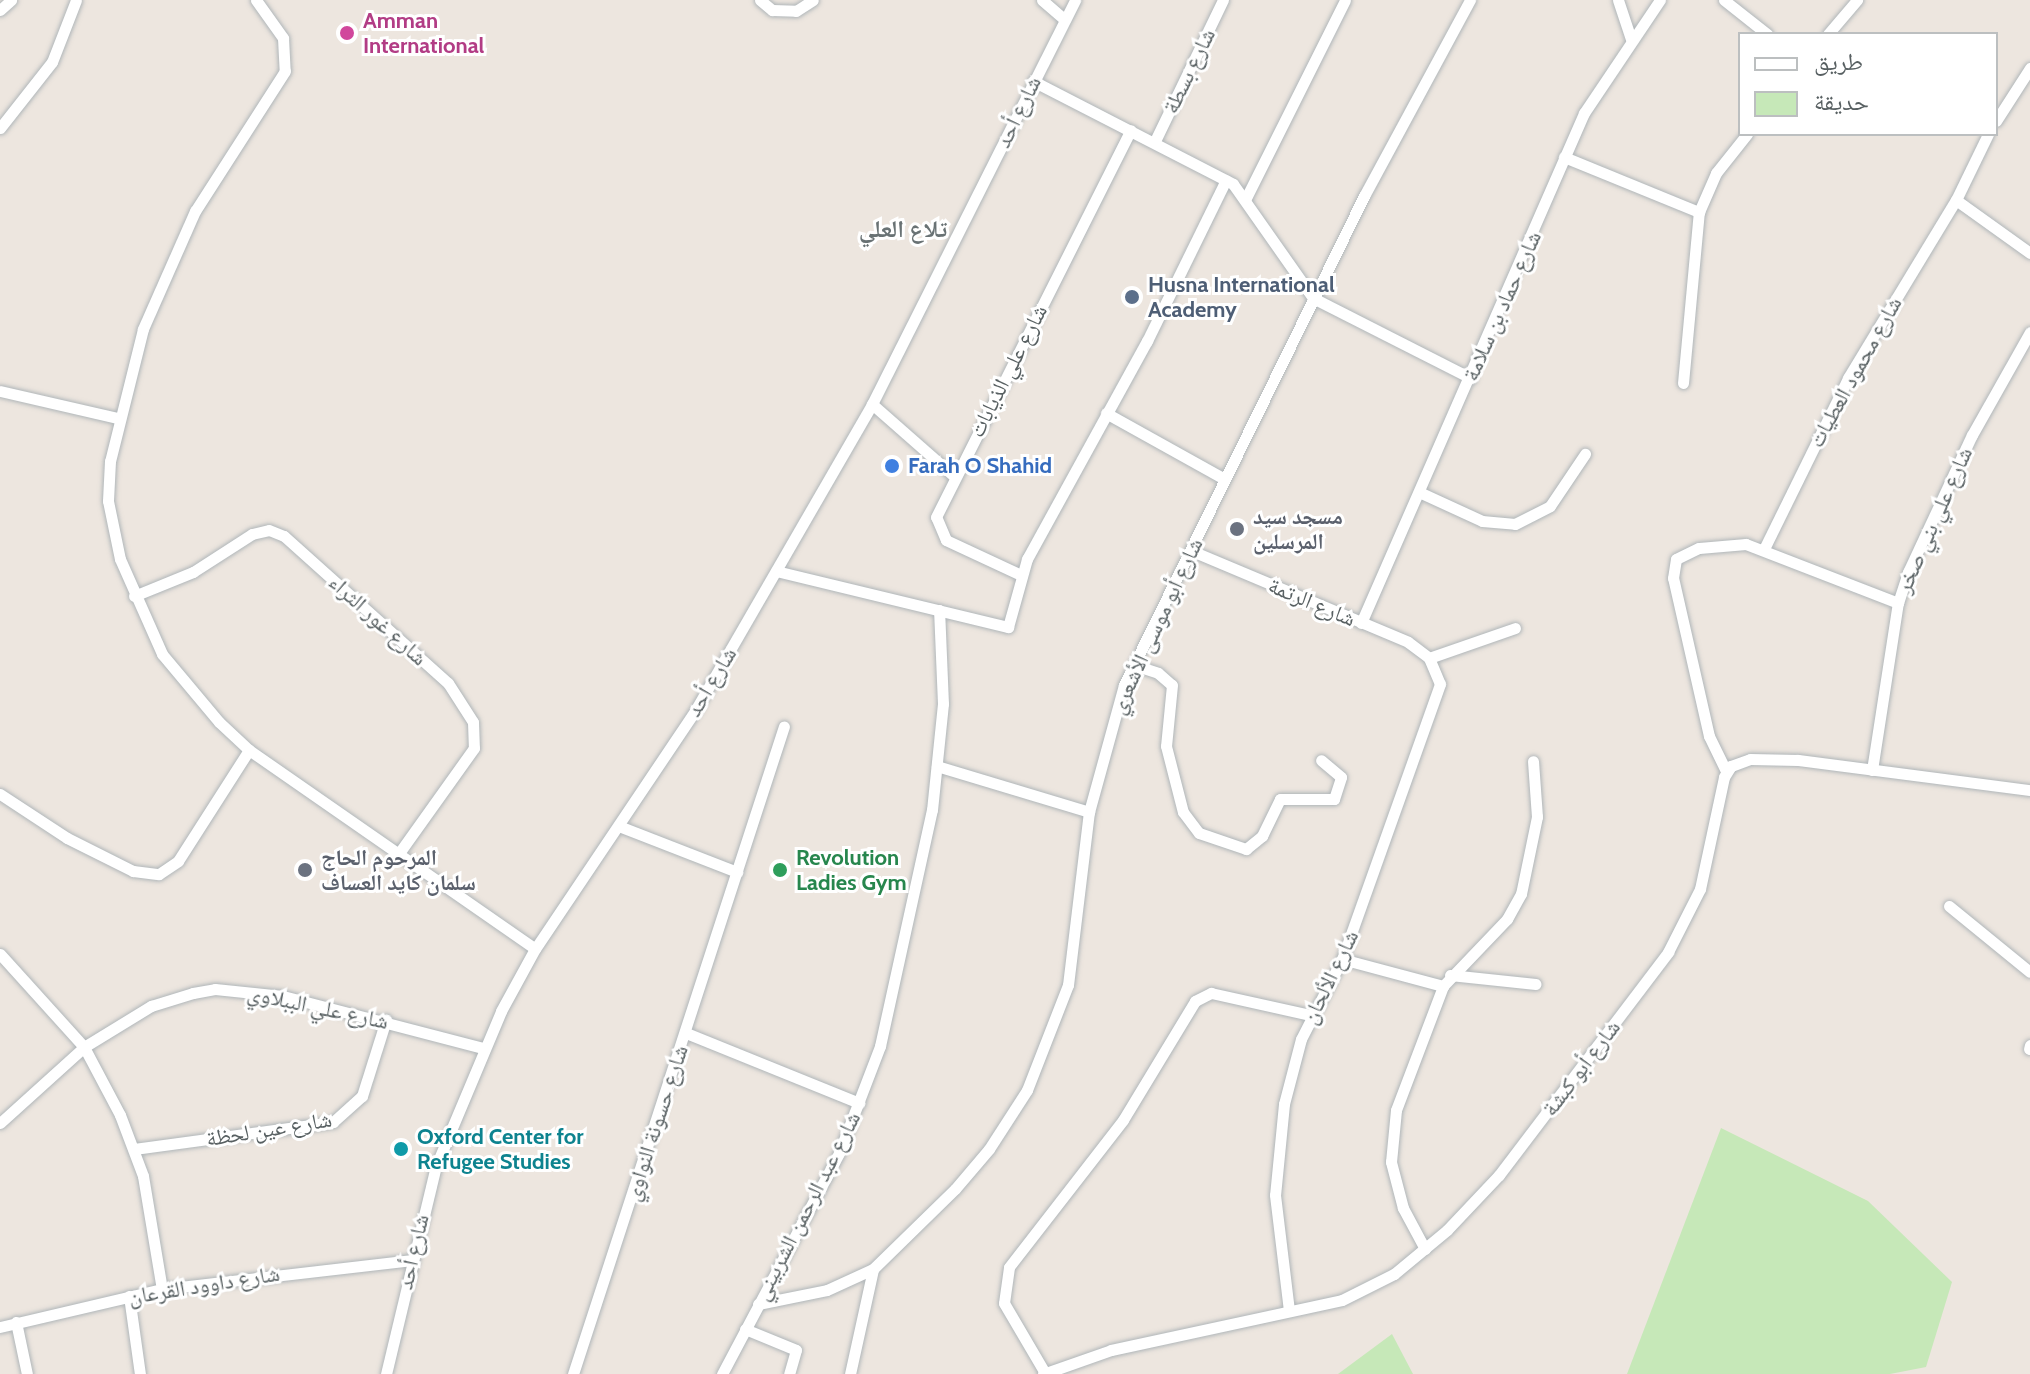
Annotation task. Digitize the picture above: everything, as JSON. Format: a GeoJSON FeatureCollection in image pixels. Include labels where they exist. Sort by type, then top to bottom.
{"type":"FeatureCollection","features":[{"type":"Feature","properties":{"kind":"street"},"geometry":{"type":"LineString","coordinates":[[0,10],[11,0]]}},
{"type":"Feature","properties":{"kind":"street"},"geometry":{"type":"LineString","coordinates":[[0,128],[52,62],[76,0]]}},
{"type":"Feature","properties":{"kind":"street"},"geometry":{"type":"LineString","coordinates":[[256,0],[283,38],[285,71],[195,211],[143,329],[117,418],[108,501],[134,596],[178,676],[249,750],[397,856],[535,949]]}},
{"type":"Feature","properties":{"kind":"street"},"geometry":{"type":"LineString","coordinates":[[760,0],[772,10],[796,11],[813,0]]}},
{"type":"Feature","properties":{"kind":"street"},"geometry":{"type":"LineString","coordinates":[[1042,0],[1065,20]]}},
{"type":"Feature","properties":{"kind":"street","name":"شارع أحد"},"geometry":{"type":"LineString","coordinates":[[386,1374],[411,1260],[449,1129],[483,1048],[535,949],[696,709],[872,404],[1075,0]]}},
{"type":"Feature","properties":{"kind":"street","name":"شارع بسطة"},"geometry":{"type":"LineString","coordinates":[[1155,141],[1223,0]]}},
{"type":"Feature","properties":{"kind":"street"},"geometry":{"type":"LineString","coordinates":[[1246,198],[1345,0]]}},
{"type":"Feature","properties":{"kind":"street","name":"شارع أبو موسى الأشعري"},"geometry":{"type":"LineString","coordinates":[[758,1304],[827,1290],[873,1269],[955,1189],[989,1149],[1027,1090],[1068,985],[1089,812],[1112,716],[1134,665],[1192,551],[1223,478],[1313,298],[1429,67],[1470,0]]}},
{"type":"Feature","properties":{"kind":"street"},"geometry":{"type":"LineString","coordinates":[[1618,0],[1631,39]]}},
{"type":"Feature","properties":{"kind":"street","name":"شارع حماد بن سلامة"},"geometry":{"type":"LineString","coordinates":[[1361,623],[1471,378],[1584,113],[1660,0]]}},
{"type":"Feature","properties":{"kind":"street"},"geometry":{"type":"LineString","coordinates":[[1724,0],[1764,32]]}},
{"type":"Feature","properties":{"kind":"street"},"geometry":{"type":"LineString","coordinates":[[1830,32],[1857,0]]}},
{"type":"Feature","properties":{"kind":"street"},"geometry":{"type":"LineString","coordinates":[[1998,118],[2030,68]]}},
{"type":"Feature","properties":{"kind":"street"},"geometry":{"type":"LineString","coordinates":[[1033,81],[1226,180],[1246,198],[1313,298],[1471,378]]}},
{"type":"Feature","properties":{"kind":"street","name":"شارع علي الذيابات"},"geometry":{"type":"LineString","coordinates":[[1021,575],[946,540],[936,517],[1131,130]]}},
{"type":"Feature","properties":{"kind":"street"},"geometry":{"type":"LineString","coordinates":[[1683,383],[1699,212],[1716,173],[1745,136]]}},
{"type":"Feature","properties":{"kind":"street","name":"شارع محمود العطيات"},"geometry":{"type":"LineString","coordinates":[[1764,549],[1848,378],[1956,200],[1987,136]]}},
{"type":"Feature","properties":{"kind":"street"},"geometry":{"type":"LineString","coordinates":[[1564,157],[1699,212]]}},
{"type":"Feature","properties":{"kind":"street"},"geometry":{"type":"LineString","coordinates":[[776,571],[1004,628],[1010,623],[1021,575],[1226,180]]}},
{"type":"Feature","properties":{"kind":"street"},"geometry":{"type":"LineString","coordinates":[[1956,200],[2030,253]]}},
{"type":"Feature","properties":{"kind":"street","name":"شارع علي بني صخر"},"geometry":{"type":"LineString","coordinates":[[1872,770],[1898,603],[1946,487],[2030,332]]}},
{"type":"Feature","properties":{"kind":"street"},"geometry":{"type":"LineString","coordinates":[[0,391],[117,418]]}},
{"type":"Feature","properties":{"kind":"street"},"geometry":{"type":"LineString","coordinates":[[872,404],[954,476]]}},
{"type":"Feature","properties":{"kind":"street"},"geometry":{"type":"LineString","coordinates":[[1106,413],[1223,478]]}},
{"type":"Feature","properties":{"kind":"street"},"geometry":{"type":"LineString","coordinates":[[1419,492],[1482,521],[1515,524],[1550,506],[1585,454]]}},
{"type":"Feature","properties":{"kind":"street","name":"شارع غور الثراء"},"geometry":{"type":"LineString","coordinates":[[134,596],[193,572],[252,534],[269,530],[284,536],[448,683],[473,722],[474,748],[397,856]]}},
{"type":"Feature","properties":{"kind":"street"},"geometry":{"type":"LineString","coordinates":[[1898,603],[1746,544],[1708,546],[1681,555],[1673,565],[1709,736],[1726,771],[1739,761],[1773,759],[2030,790]]}},
{"type":"Feature","properties":{"kind":"street","name":"شارع الرتمة"},"geometry":{"type":"LineString","coordinates":[[1192,551],[1361,623],[1429,658]]}},
{"type":"Feature","properties":{"kind":"street","name":"شارع عبد الرحمن الشربيني"},"geometry":{"type":"LineString","coordinates":[[722,1374],[859,1103],[904,948],[937,766],[944,688],[939,610]]}},
{"type":"Feature","properties":{"kind":"street"},"geometry":{"type":"LineString","coordinates":[[1429,658],[1515,628]]}},
{"type":"Feature","properties":{"kind":"street","name":"شارع الألحان"},"geometry":{"type":"LineString","coordinates":[[1289,1310],[1276,1161],[1284,1104],[1310,1015],[1342,959],[1437,700],[1439,675],[1429,658]]}},
{"type":"Feature","properties":{"kind":"street"},"geometry":{"type":"LineString","coordinates":[[1134,665],[1158,673],[1172,685],[1166,746],[1183,812],[1199,833],[1246,849],[1262,836],[1280,799],[1334,799],[1341,777],[1321,760]]}},
{"type":"Feature","properties":{"kind":"street","name":"شارع حسونة النواوي"},"geometry":{"type":"LineString","coordinates":[[573,1374],[784,726]]}},
{"type":"Feature","properties":{"kind":"street"},"geometry":{"type":"LineString","coordinates":[[0,794],[67,838],[133,871],[159,874],[178,861],[249,750]]}},
{"type":"Feature","properties":{"kind":"street"},"geometry":{"type":"LineString","coordinates":[[1425,1249],[1396,1186],[1390,1139],[1404,1085],[1443,986],[1450,975],[1507,919],[1521,894],[1536,829],[1533,761]]}},
{"type":"Feature","properties":{"kind":"street"},"geometry":{"type":"LineString","coordinates":[[937,766],[1089,812]]}},
{"type":"Feature","properties":{"kind":"street","name":"شارع أبو كبشة"},"geometry":{"type":"LineString","coordinates":[[1044,1374],[1111,1350],[1366,1291],[1425,1249],[1499,1175],[1668,952],[1700,889],[1726,771]]}},
{"type":"Feature","properties":{"kind":"street"},"geometry":{"type":"LineString","coordinates":[[619,826],[737,872]]}},
{"type":"Feature","properties":{"kind":"street"},"geometry":{"type":"LineString","coordinates":[[1949,906],[2030,972]]}},
{"type":"Feature","properties":{"kind":"street"},"geometry":{"type":"LineString","coordinates":[[0,954],[84,1047],[134,1149],[162,1289]]}},
{"type":"Feature","properties":{"kind":"street"},"geometry":{"type":"LineString","coordinates":[[1342,959],[1443,986]]}},
{"type":"Feature","properties":{"kind":"street"},"geometry":{"type":"LineString","coordinates":[[1450,975],[1536,984]]}},
{"type":"Feature","properties":{"kind":"street","name":"شارع علي الببلاوي"},"geometry":{"type":"LineString","coordinates":[[0,1123],[84,1047],[151,1006],[215,989],[283,996],[386,1020],[483,1048]]}},
{"type":"Feature","properties":{"kind":"street"},"geometry":{"type":"LineString","coordinates":[[1044,1374],[1004,1303],[1009,1267],[1123,1120],[1195,1001],[1211,993],[1310,1015]]}},
{"type":"Feature","properties":{"kind":"street","name":"شارع عين لحظة"},"geometry":{"type":"LineString","coordinates":[[134,1149],[333,1122],[362,1096],[386,1020]]}},
{"type":"Feature","properties":{"kind":"street"},"geometry":{"type":"LineString","coordinates":[[686,1033],[859,1103]]}},
{"type":"Feature","properties":{"kind":"street","name":"شارع داوود القرعان"},"geometry":{"type":"LineString","coordinates":[[0,1327],[162,1289],[411,1260]]}},
{"type":"Feature","properties":{"kind":"street"},"geometry":{"type":"LineString","coordinates":[[850,1374],[873,1269]]}},
{"type":"Feature","properties":{"kind":"street"},"geometry":{"type":"LineString","coordinates":[[129,1296],[140,1374]]}},
{"type":"Feature","properties":{"kind":"street"},"geometry":{"type":"LineString","coordinates":[[16,1322],[27,1374]]}},
{"type":"Feature","properties":{"kind":"street"},"geometry":{"type":"LineString","coordinates":[[745,1329],[796,1350],[789,1374]]}},
{"type":"Feature","properties":{"kind":"green space"},"geometry":{"type":"Polygon","coordinates":[[[1721,1128],[1868,1201],[1952,1282],[1926,1367],[1890,1374],[1627,1374],[1721,1128]]]}},
{"type":"Feature","properties":{"kind":"green space"},"geometry":{"type":"Polygon","coordinates":[[[1392,1334],[1413,1374],[1338,1374],[1392,1334]]]}},
{"type":"Feature","properties":{"kind":"place","name":"Amman International"},"geometry":{"type":"Point","coordinates":[347,33]}},
{"type":"Feature","properties":{"kind":"place","name":"Husna International Academy"},"geometry":{"type":"Point","coordinates":[1132,297]}},
{"type":"Feature","properties":{"kind":"place","name":"Farah O Shahid"},"geometry":{"type":"Point","coordinates":[892,466]}},
{"type":"Feature","properties":{"kind":"place","name":"مسجد سيد المرسلين"},"geometry":{"type":"Point","coordinates":[1237,529]}},
{"type":"Feature","properties":{"kind":"place","name":"المرحوم الحاج سلمان كايد العساف"},"geometry":{"type":"Point","coordinates":[305,870]}},
{"type":"Feature","properties":{"kind":"place","name":"Revolution Ladies Gym"},"geometry":{"type":"Point","coordinates":[780,870]}},
{"type":"Feature","properties":{"kind":"place","name":"Oxford Center for Refugee Studies"},"geometry":{"type":"Point","coordinates":[401,1149]}},
{"type":"Feature","properties":{"kind":"district","name":"تلاع العلي"},"geometry":{"type":"Point","coordinates":[903,229]}}]}
